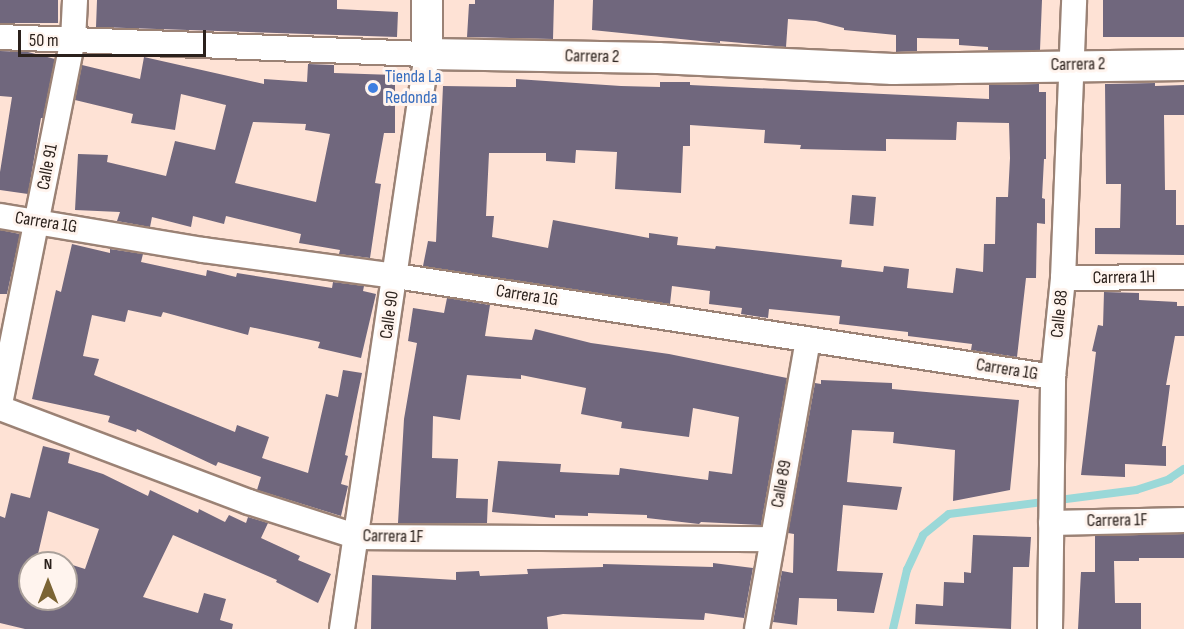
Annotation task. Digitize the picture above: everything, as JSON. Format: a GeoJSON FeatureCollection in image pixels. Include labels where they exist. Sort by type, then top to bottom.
{"type":"FeatureCollection","features":[{"type":"Feature","properties":{"kind":"street","name":"Calle 91"},"geometry":{"type":"LineString","coordinates":[[0,406],[73,40],[75,0]]}},
{"type":"Feature","properties":{"kind":"street","name":"Calle 90"},"geometry":{"type":"LineString","coordinates":[[342,629],[358,537],[427,54],[427,0]]}},
{"type":"Feature","properties":{"kind":"street","name":"Calle 88"},"geometry":{"type":"LineString","coordinates":[[1050,629],[1053,377],[1064,278],[1074,0]]}},
{"type":"Feature","properties":{"kind":"street","name":"Carrera 2"},"geometry":{"type":"LineString","coordinates":[[0,37],[427,54],[658,58],[893,69],[1184,65]]}},
{"type":"Feature","properties":{"kind":"street","name":"Carrera 1G"},"geometry":{"type":"LineString","coordinates":[[0,216],[203,250],[396,276],[1053,377]]}},
{"type":"Feature","properties":{"kind":"street","name":"Carrera 1H"},"geometry":{"type":"LineString","coordinates":[[1064,278],[1184,277]]}},
{"type":"Feature","properties":{"kind":"street","name":"Calle 89"},"geometry":{"type":"LineString","coordinates":[[757,629],[808,339]]}},
{"type":"Feature","properties":{"kind":"street","name":"Carrera 1F"},"geometry":{"type":"LineString","coordinates":[[0,406],[249,502],[358,537],[772,539]]}},
{"type":"Feature","properties":{"kind":"street","name":"Carrera 1F"},"geometry":{"type":"LineString","coordinates":[[1051,508],[1184,520]]}},
{"type":"Feature","properties":{"kind":"building"},"geometry":{"type":"Polygon","coordinates":[[[0,0],[58,0],[58,23],[0,23],[0,0]]]}},
{"type":"Feature","properties":{"kind":"building"},"geometry":{"type":"Polygon","coordinates":[[[97,0],[337,0],[337,9],[398,12],[397,37],[96,27],[97,0]]]}},
{"type":"Feature","properties":{"kind":"building"},"geometry":{"type":"Polygon","coordinates":[[[475,0],[554,0],[553,39],[467,37],[469,4],[475,4],[475,0]]]}},
{"type":"Feature","properties":{"kind":"building"},"geometry":{"type":"Polygon","coordinates":[[[593,0],[1042,0],[1040,50],[988,50],[988,47],[959,45],[959,39],[917,38],[917,51],[896,52],[896,35],[844,30],[844,28],[816,21],[788,19],[786,47],[592,30],[593,0]]]}},
{"type":"Feature","properties":{"kind":"building"},"geometry":{"type":"Polygon","coordinates":[[[1103,0],[1184,0],[1184,37],[1103,37],[1103,0]]]}},
{"type":"Feature","properties":{"kind":"building"},"geometry":{"type":"Polygon","coordinates":[[[0,51],[28,52],[55,59],[43,118],[41,118],[28,194],[0,190],[0,172],[12,97],[0,96],[0,51]]]}},
{"type":"Feature","properties":{"kind":"building"},"geometry":{"type":"Polygon","coordinates":[[[144,57],[264,84],[264,79],[307,82],[308,64],[334,65],[334,73],[395,75],[395,133],[384,133],[375,183],[381,184],[370,258],[339,254],[340,250],[299,243],[301,234],[226,216],[224,224],[193,216],[191,227],[152,217],[150,227],[117,221],[120,212],[75,210],[78,154],[108,155],[107,162],[166,176],[175,141],[215,150],[226,105],[181,94],[175,130],[131,123],[133,114],[75,100],[82,65],[140,79],[144,57]],[[253,122],[235,183],[316,202],[330,134],[305,130],[306,124],[253,122]]]}},
{"type":"Feature","properties":{"kind":"building"},"geometry":{"type":"Polygon","coordinates":[[[516,79],[660,87],[660,82],[690,82],[690,85],[989,99],[989,85],[1039,84],[1039,92],[1046,92],[1046,159],[1044,159],[1042,198],[1045,199],[1045,224],[1037,223],[1036,278],[1026,278],[1017,357],[971,350],[972,344],[908,336],[908,332],[839,324],[840,316],[769,309],[768,318],[741,314],[742,308],[709,304],[710,291],[672,286],[670,304],[423,266],[428,241],[436,242],[443,86],[516,87],[516,79]],[[957,122],[956,140],[886,139],[886,151],[800,149],[801,145],[764,143],[765,130],[690,125],[690,146],[683,146],[681,193],[615,189],[617,152],[576,150],[575,163],[546,161],[546,153],[489,153],[486,216],[494,216],[492,237],[548,248],[553,220],[649,238],[649,233],[678,237],[677,245],[715,249],[716,246],[842,260],[841,267],[883,272],[884,266],[909,269],[907,288],[953,293],[956,268],[983,272],[984,244],[995,244],[996,197],[1008,197],[1009,123],[957,122]]]}},
{"type":"Feature","properties":{"kind":"building"},"geometry":{"type":"Polygon","coordinates":[[[1155,83],[1155,86],[1184,85],[1184,115],[1164,115],[1165,190],[1176,190],[1176,225],[1184,225],[1184,255],[1095,254],[1095,228],[1120,228],[1121,184],[1106,184],[1105,84],[1155,83]]]}},
{"type":"Feature","properties":{"kind":"building"},"geometry":{"type":"Polygon","coordinates":[[[852,195],[876,197],[873,226],[849,224],[852,195]]]}},
{"type":"Feature","properties":{"kind":"building"},"geometry":{"type":"Polygon","coordinates":[[[0,230],[20,234],[7,294],[0,294],[0,230]]]}},
{"type":"Feature","properties":{"kind":"building"},"geometry":{"type":"Polygon","coordinates":[[[72,244],[110,253],[110,249],[143,254],[141,262],[206,276],[207,270],[236,277],[237,273],[332,288],[333,282],[364,286],[363,291],[376,294],[361,358],[318,348],[320,342],[250,327],[248,335],[163,312],[161,317],[128,310],[125,322],[92,315],[83,356],[99,359],[94,375],[235,432],[237,425],[269,437],[262,458],[308,473],[326,394],[338,397],[343,370],[362,373],[345,455],[348,456],[341,484],[348,486],[341,516],[257,490],[261,477],[218,462],[216,466],[137,429],[136,432],[108,422],[110,416],[32,399],[56,290],[61,292],[72,244]]]}},
{"type":"Feature","properties":{"kind":"building"},"geometry":{"type":"Polygon","coordinates":[[[1104,292],[1139,293],[1139,300],[1177,302],[1177,306],[1184,306],[1184,336],[1175,336],[1166,385],[1170,385],[1162,446],[1166,446],[1166,466],[1125,464],[1125,477],[1081,475],[1096,352],[1092,351],[1098,325],[1103,326],[1104,292]]]}},
{"type":"Feature","properties":{"kind":"building"},"geometry":{"type":"Polygon","coordinates":[[[447,298],[490,305],[485,336],[532,340],[535,329],[591,343],[669,354],[787,378],[761,525],[701,522],[699,524],[647,518],[647,515],[588,513],[588,516],[555,515],[555,518],[492,512],[498,461],[561,464],[560,472],[619,475],[620,468],[708,480],[709,471],[732,474],[739,417],[693,408],[689,437],[621,428],[622,422],[581,414],[586,388],[521,375],[521,379],[467,375],[460,420],[433,416],[432,458],[458,459],[456,498],[488,499],[487,523],[398,523],[404,419],[417,343],[408,341],[413,308],[444,313],[447,298]]]}},
{"type":"Feature","properties":{"kind":"building"},"geometry":{"type":"Polygon","coordinates":[[[821,380],[892,383],[892,389],[1019,400],[1010,490],[953,501],[955,450],[893,443],[894,432],[852,430],[847,482],[902,487],[897,510],[843,505],[837,571],[883,573],[874,613],[837,611],[837,599],[799,598],[797,625],[773,622],[782,571],[793,573],[794,534],[788,533],[815,383],[821,384],[821,380]]]}},
{"type":"Feature","properties":{"kind":"building"},"geometry":{"type":"Polygon","coordinates":[[[43,446],[70,453],[68,463],[103,474],[148,496],[150,490],[198,513],[199,509],[225,522],[229,515],[246,523],[248,517],[268,523],[261,538],[300,556],[298,560],[331,574],[318,603],[276,582],[277,580],[173,535],[143,597],[198,613],[204,593],[226,599],[220,620],[233,624],[232,629],[25,629],[0,623],[0,516],[5,518],[11,493],[30,498],[43,446]]]}},
{"type":"Feature","properties":{"kind":"building"},"geometry":{"type":"Polygon","coordinates":[[[1184,534],[1184,558],[1139,558],[1139,561],[1114,561],[1115,603],[1141,603],[1141,629],[1078,629],[1081,572],[1095,572],[1095,536],[1184,534]]]}},
{"type":"Feature","properties":{"kind":"building"},"geometry":{"type":"Polygon","coordinates":[[[973,535],[1031,537],[1029,567],[1013,567],[1011,629],[915,624],[916,604],[943,606],[944,582],[964,583],[964,572],[971,573],[973,535]]]}},
{"type":"Feature","properties":{"kind":"building"},"geometry":{"type":"Polygon","coordinates":[[[713,563],[753,568],[744,618],[705,613],[704,620],[563,614],[547,617],[548,629],[371,629],[372,575],[456,580],[456,572],[479,571],[480,576],[528,574],[527,569],[603,567],[603,564],[713,567],[713,563]]]}},
{"type":"Feature","properties":{"kind":"waterway"},"geometry":{"type":"LineString","coordinates":[[893,629],[907,570],[923,535],[949,514],[1136,490],[1169,479],[1184,469]]}},
{"type":"Feature","properties":{"kind":"place","name":"Tienda La Redonda"},"geometry":{"type":"Point","coordinates":[373,88]}}]}
